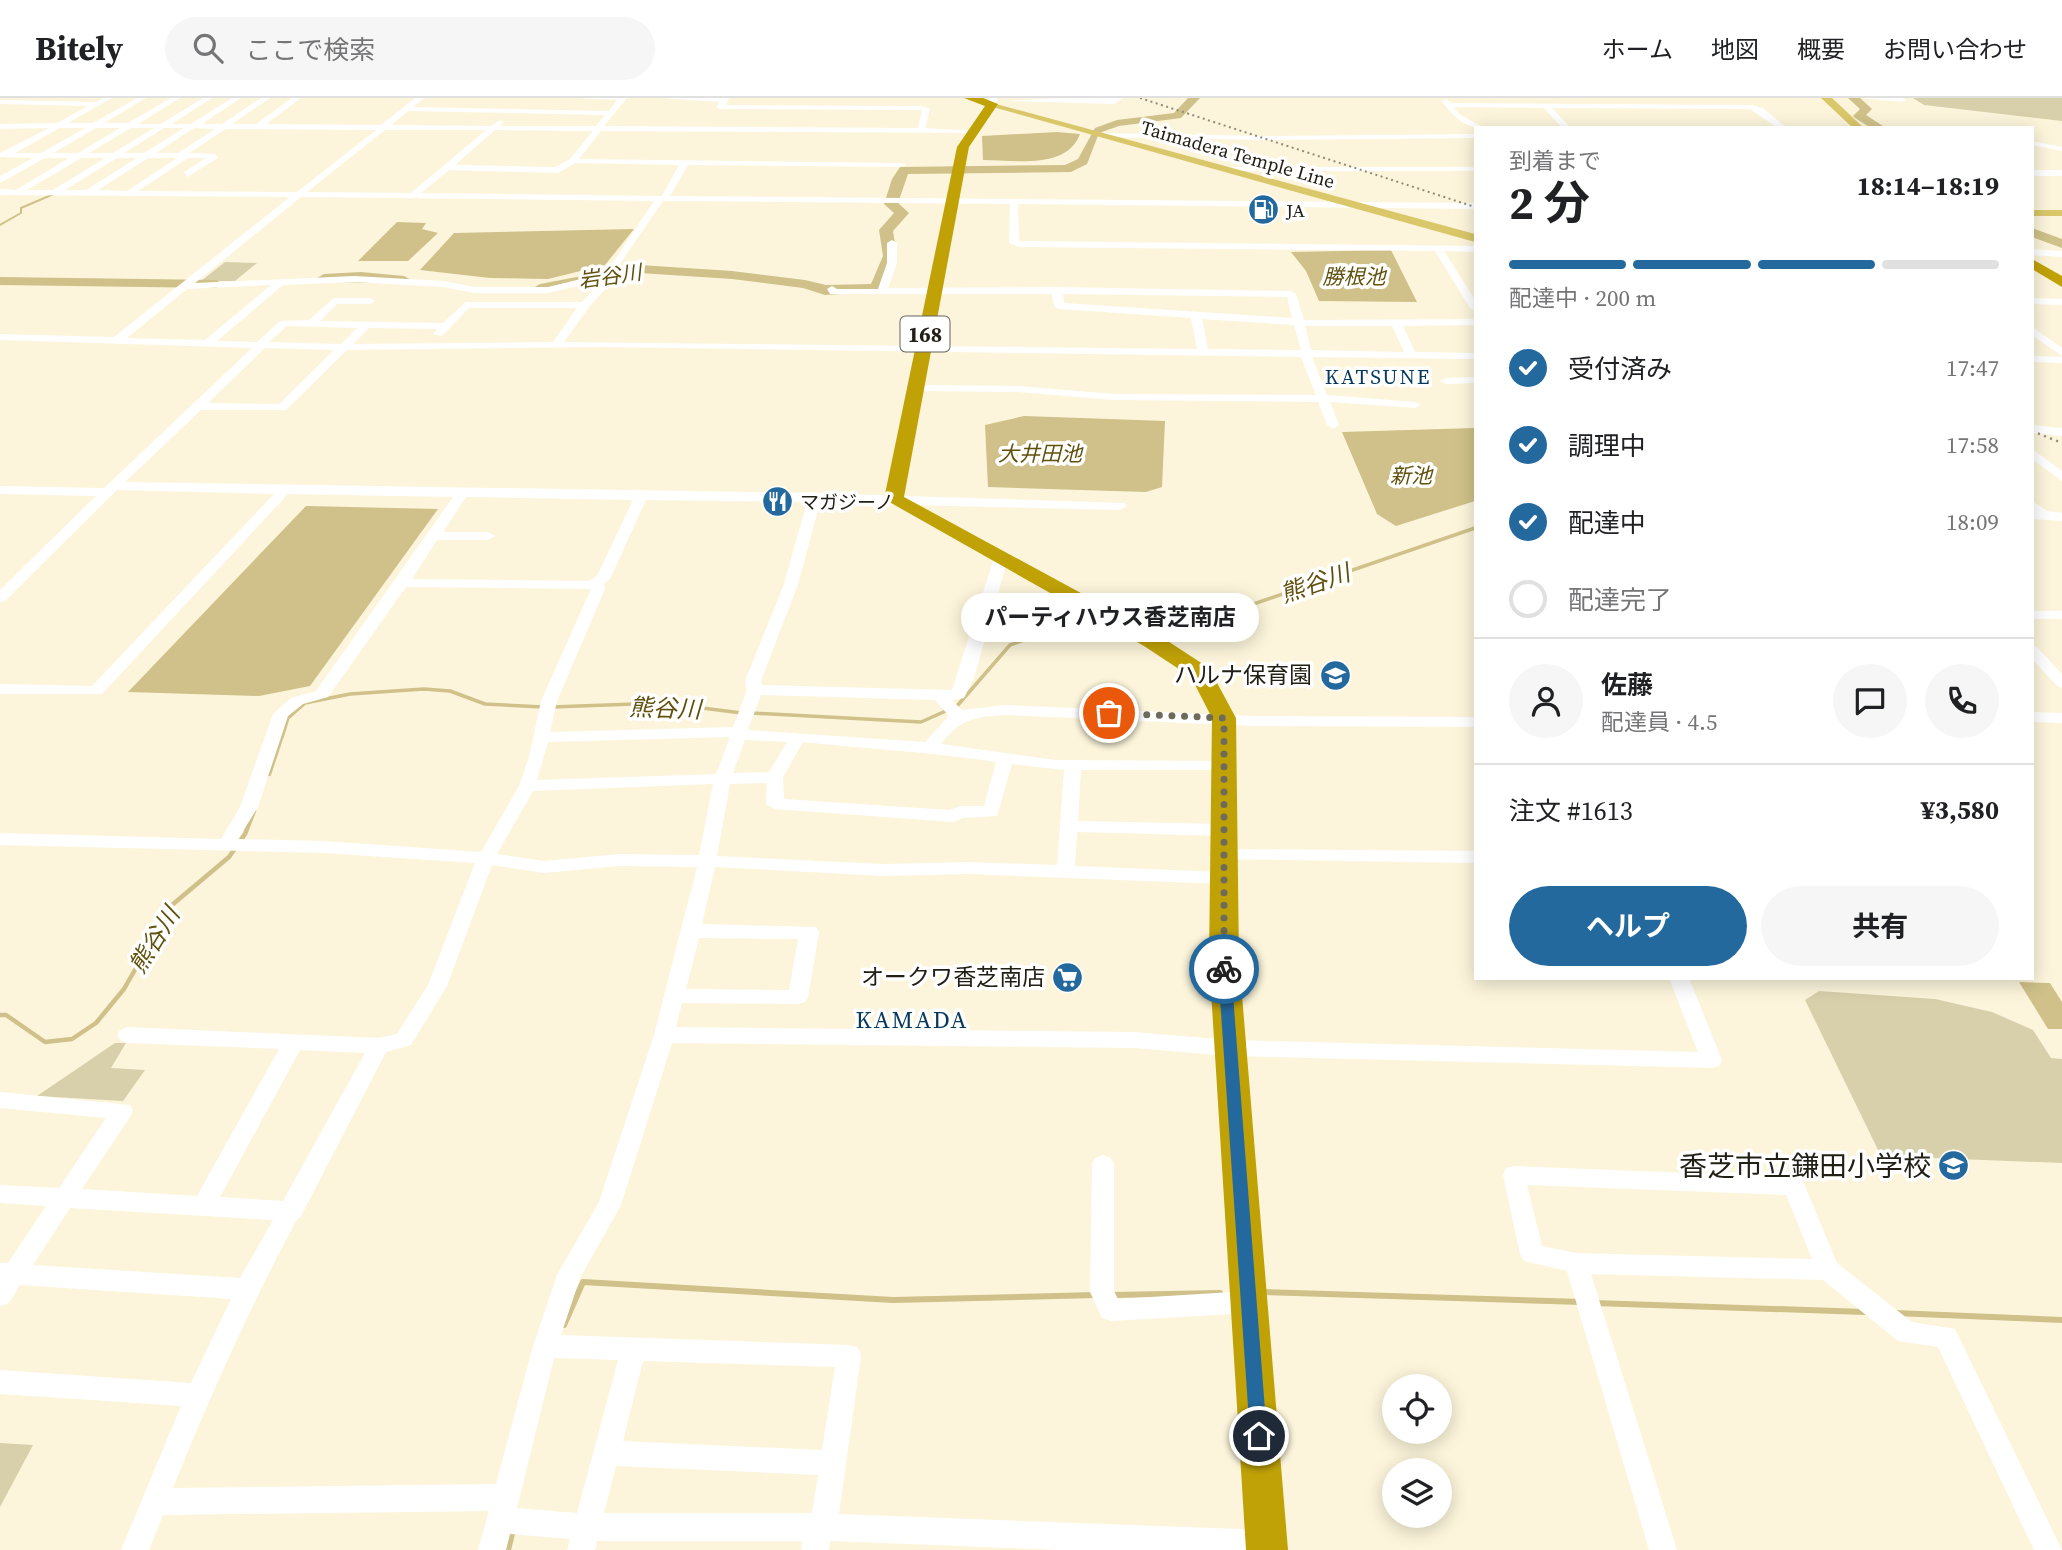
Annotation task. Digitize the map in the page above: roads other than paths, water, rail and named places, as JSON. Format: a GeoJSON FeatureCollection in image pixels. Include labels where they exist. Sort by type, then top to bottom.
{"type":"FeatureCollection","features":[{"type":"Feature","properties":{"kind":"highway"},"geometry":{"type":"LineString","coordinates":[[970,98],[993,101]]}},
{"type":"Feature","properties":{"kind":"highway","name":"168"},"geometry":{"type":"LineString","coordinates":[[894,499],[963,147],[993,101]]}},
{"type":"Feature","properties":{"kind":"highway"},"geometry":{"type":"LineString","coordinates":[[2034,264],[2062,283]]}},
{"type":"Feature","properties":{"kind":"highway"},"geometry":{"type":"LineString","coordinates":[[894,499],[1140,634],[1201,673],[1224,718],[1223,854],[1230,1048],[1267,1547]]}},
{"type":"Feature","properties":{"kind":"main road"},"geometry":{"type":"LineString","coordinates":[[1826,98],[1857,126]]}},
{"type":"Feature","properties":{"kind":"main road","name":"Taimadera Temple Line"},"geometry":{"type":"LineString","coordinates":[[993,101],[1008,102],[1103,135],[1474,238]]}},
{"type":"Feature","properties":{"kind":"main road"},"geometry":{"type":"LineString","coordinates":[[2034,213],[2062,214]]}},
{"type":"Feature","properties":{"kind":"street"},"geometry":{"type":"LineString","coordinates":[[2,156],[108,98]]}},
{"type":"Feature","properties":{"kind":"street"},"geometry":{"type":"LineString","coordinates":[[0,180],[142,98]]}},
{"type":"Feature","properties":{"kind":"street"},"geometry":{"type":"LineString","coordinates":[[19,192],[176,98]]}},
{"type":"Feature","properties":{"kind":"street"},"geometry":{"type":"LineString","coordinates":[[56,192],[208,98]]}},
{"type":"Feature","properties":{"kind":"street"},"geometry":{"type":"LineString","coordinates":[[89,192],[237,98]]}},
{"type":"Feature","properties":{"kind":"street"},"geometry":{"type":"LineString","coordinates":[[129,193],[266,98]]}},
{"type":"Feature","properties":{"kind":"street"},"geometry":{"type":"LineString","coordinates":[[259,127],[297,98]]}},
{"type":"Feature","properties":{"kind":"street"},"geometry":{"type":"LineString","coordinates":[[549,180],[558,170],[573,161],[598,126],[623,98],[582,98]]}},
{"type":"Feature","properties":{"kind":"street"},"geometry":{"type":"LineString","coordinates":[[666,98],[726,100],[706,128]]}},
{"type":"Feature","properties":{"kind":"street"},"geometry":{"type":"LineString","coordinates":[[824,108],[827,98]]}},
{"type":"Feature","properties":{"kind":"street"},"geometry":{"type":"LineString","coordinates":[[1008,102],[1061,99],[1111,102],[1119,98]]}},
{"type":"Feature","properties":{"kind":"street"},"geometry":{"type":"LineString","coordinates":[[1866,98],[1902,100]]}},
{"type":"Feature","properties":{"kind":"street"},"geometry":{"type":"LineString","coordinates":[[117,340],[419,99],[479,100]]}},
{"type":"Feature","properties":{"kind":"street"},"geometry":{"type":"LineString","coordinates":[[454,109],[466,100]]}},
{"type":"Feature","properties":{"kind":"street"},"geometry":{"type":"LineString","coordinates":[[412,197],[496,126],[520,101]]}},
{"type":"Feature","properties":{"kind":"street"},"geometry":{"type":"LineString","coordinates":[[1447,101],[1547,107],[1751,107],[1760,110],[1780,126]]}},
{"type":"Feature","properties":{"kind":"street"},"geometry":{"type":"LineString","coordinates":[[1447,101],[1456,116],[1476,126]]}},
{"type":"Feature","properties":{"kind":"street"},"geometry":{"type":"LineString","coordinates":[[0,102],[98,104]]}},
{"type":"Feature","properties":{"kind":"street"},"geometry":{"type":"LineString","coordinates":[[720,107],[926,109],[921,130]]}},
{"type":"Feature","properties":{"kind":"street"},"geometry":{"type":"LineString","coordinates":[[1547,107],[1565,126]]}},
{"type":"Feature","properties":{"kind":"street"},"geometry":{"type":"LineString","coordinates":[[407,109],[550,108],[612,113]]}},
{"type":"Feature","properties":{"kind":"street"},"geometry":{"type":"LineString","coordinates":[[536,126],[550,108]]}},
{"type":"Feature","properties":{"kind":"street"},"geometry":{"type":"LineString","coordinates":[[2,124],[24,116],[76,116]]}},
{"type":"Feature","properties":{"kind":"street"},"geometry":{"type":"LineString","coordinates":[[2,124],[259,127],[598,126],[972,131]]}},
{"type":"Feature","properties":{"kind":"street"},"geometry":{"type":"LineString","coordinates":[[10,135],[30,125]]}},
{"type":"Feature","properties":{"kind":"street"},"geometry":{"type":"LineString","coordinates":[[1103,135],[1265,138],[1474,136]]}},
{"type":"Feature","properties":{"kind":"street"},"geometry":{"type":"LineString","coordinates":[[2034,143],[2062,149]]}},
{"type":"Feature","properties":{"kind":"street"},"geometry":{"type":"LineString","coordinates":[[2,156],[215,156],[187,174]]}},
{"type":"Feature","properties":{"kind":"street"},"geometry":{"type":"LineString","coordinates":[[573,161],[902,165]]}},
{"type":"Feature","properties":{"kind":"street"},"geometry":{"type":"LineString","coordinates":[[556,346],[585,305],[603,289],[685,162]]}},
{"type":"Feature","properties":{"kind":"street"},"geometry":{"type":"LineString","coordinates":[[446,167],[558,170]]}},
{"type":"Feature","properties":{"kind":"street"},"geometry":{"type":"LineString","coordinates":[[1226,169],[1474,169]]}},
{"type":"Feature","properties":{"kind":"street"},"geometry":{"type":"LineString","coordinates":[[2034,173],[2062,173]]}},
{"type":"Feature","properties":{"kind":"street"},"geometry":{"type":"LineString","coordinates":[[536,198],[542,189]]}},
{"type":"Feature","properties":{"kind":"street"},"geometry":{"type":"LineString","coordinates":[[0,191],[1474,206]]}},
{"type":"Feature","properties":{"kind":"street"},"geometry":{"type":"LineString","coordinates":[[12,202],[30,192]]}},
{"type":"Feature","properties":{"kind":"street"},"geometry":{"type":"LineString","coordinates":[[1014,202],[1014,243],[1019,244],[1474,249]]}},
{"type":"Feature","properties":{"kind":"street"},"geometry":{"type":"LineString","coordinates":[[882,291],[892,263],[892,243]]}},
{"type":"Feature","properties":{"kind":"street"},"geometry":{"type":"LineString","coordinates":[[1438,249],[1471,296]]}},
{"type":"Feature","properties":{"kind":"street"},"geometry":{"type":"LineString","coordinates":[[2034,252],[2062,254]]}},
{"type":"Feature","properties":{"kind":"street"},"geometry":{"type":"LineString","coordinates":[[188,286],[354,279],[474,290],[548,290],[610,275]]}},
{"type":"Feature","properties":{"kind":"street"},"geometry":{"type":"LineString","coordinates":[[311,324],[354,279]]}},
{"type":"Feature","properties":{"kind":"street"},"geometry":{"type":"LineString","coordinates":[[199,406],[282,408],[346,345],[361,325],[370,301],[390,281]]}},
{"type":"Feature","properties":{"kind":"street"},"geometry":{"type":"LineString","coordinates":[[209,342],[279,284]]}},
{"type":"Feature","properties":{"kind":"street"},"geometry":{"type":"LineString","coordinates":[[832,289],[834,292],[1057,290],[1292,294],[1306,354],[1333,425]]}},
{"type":"Feature","properties":{"kind":"street"},"geometry":{"type":"LineString","coordinates":[[1057,290],[1059,306],[1300,322],[1474,322]]}},
{"type":"Feature","properties":{"kind":"street"},"geometry":{"type":"LineString","coordinates":[[334,301],[370,301]]}},
{"type":"Feature","properties":{"kind":"street"},"geometry":{"type":"LineString","coordinates":[[2034,302],[2062,302]]}},
{"type":"Feature","properties":{"kind":"street"},"geometry":{"type":"LineString","coordinates":[[427,347],[466,305],[585,305]]}},
{"type":"Feature","properties":{"kind":"street"},"geometry":{"type":"LineString","coordinates":[[1196,314],[1203,353]]}},
{"type":"Feature","properties":{"kind":"street"},"geometry":{"type":"LineString","coordinates":[[0,598],[284,323],[445,326]]}},
{"type":"Feature","properties":{"kind":"street"},"geometry":{"type":"LineString","coordinates":[[1397,324],[1412,357]]}},
{"type":"Feature","properties":{"kind":"street"},"geometry":{"type":"LineString","coordinates":[[2034,332],[2062,353]]}},
{"type":"Feature","properties":{"kind":"street"},"geometry":{"type":"LineString","coordinates":[[0,337],[427,347],[600,344],[1474,356]]}},
{"type":"Feature","properties":{"kind":"street"},"geometry":{"type":"LineString","coordinates":[[2034,359],[2062,360]]}},
{"type":"Feature","properties":{"kind":"street"},"geometry":{"type":"LineString","coordinates":[[1446,381],[1474,380]]}},
{"type":"Feature","properties":{"kind":"street"},"geometry":{"type":"LineString","coordinates":[[914,388],[1018,389],[1114,397],[1323,399],[1415,405]]}},
{"type":"Feature","properties":{"kind":"street"},"geometry":{"type":"LineString","coordinates":[[2034,429],[2062,432]]}},
{"type":"Feature","properties":{"kind":"street"},"geometry":{"type":"LineString","coordinates":[[2034,455],[2062,477]]}},
{"type":"Feature","properties":{"kind":"street"},"geometry":{"type":"LineString","coordinates":[[0,490],[815,497],[1120,506]]}},
{"type":"Feature","properties":{"kind":"street"},"geometry":{"type":"LineString","coordinates":[[0,689],[96,691],[284,491]]}},
{"type":"Feature","properties":{"kind":"street"},"geometry":{"type":"LineString","coordinates":[[227,843],[249,807],[282,714],[298,701],[322,694],[402,583],[460,496]]}},
{"type":"Feature","properties":{"kind":"street"},"geometry":{"type":"LineString","coordinates":[[402,583],[591,585],[603,579],[641,496]]}},
{"type":"Feature","properties":{"kind":"street"},"geometry":{"type":"LineString","coordinates":[[492,1550],[545,1346],[569,1275],[610,1205],[664,1035],[708,861],[723,778],[755,690],[753,681],[790,584],[815,497]]}},
{"type":"Feature","properties":{"kind":"street"},"geometry":{"type":"LineString","coordinates":[[2037,515],[2062,517]]}},
{"type":"Feature","properties":{"kind":"street"},"geometry":{"type":"LineString","coordinates":[[433,536],[488,536]]}},
{"type":"Feature","properties":{"kind":"street"},"geometry":{"type":"LineString","coordinates":[[755,690],[940,698],[958,695],[966,678],[1001,558]]}},
{"type":"Feature","properties":{"kind":"street"},"geometry":{"type":"LineString","coordinates":[[127,1035],[379,1046],[404,1040],[437,986],[486,858],[527,786],[549,706],[598,589],[597,582]]}},
{"type":"Feature","properties":{"kind":"street"},"geometry":{"type":"LineString","coordinates":[[2034,615],[2062,615]]}},
{"type":"Feature","properties":{"kind":"street"},"geometry":{"type":"LineString","coordinates":[[2034,652],[2062,683]]}},
{"type":"Feature","properties":{"kind":"street"},"geometry":{"type":"LineString","coordinates":[[940,698],[958,716]]}},
{"type":"Feature","properties":{"kind":"street"},"geometry":{"type":"LineString","coordinates":[[930,747],[951,719],[1005,710],[1224,718],[1474,722]]}},
{"type":"Feature","properties":{"kind":"street"},"geometry":{"type":"LineString","coordinates":[[2034,717],[2062,718]]}},
{"type":"Feature","properties":{"kind":"street"},"geometry":{"type":"LineString","coordinates":[[542,737],[643,732],[733,732],[739,735],[798,737],[894,747],[930,747],[1073,766],[1224,765]]}},
{"type":"Feature","properties":{"kind":"street"},"geometry":{"type":"LineString","coordinates":[[798,737],[775,777],[775,804],[953,816],[960,812],[991,812],[1005,758]]}},
{"type":"Feature","properties":{"kind":"street"},"geometry":{"type":"LineString","coordinates":[[1066,872],[1073,766]]}},
{"type":"Feature","properties":{"kind":"street"},"geometry":{"type":"LineString","coordinates":[[527,786],[775,777]]}},
{"type":"Feature","properties":{"kind":"street"},"geometry":{"type":"LineString","coordinates":[[1069,826],[1223,854]]}},
{"type":"Feature","properties":{"kind":"street"},"geometry":{"type":"LineString","coordinates":[[0,839],[227,843],[486,858],[544,867],[620,860],[708,861],[884,870],[968,868],[1066,872],[1223,854],[1474,857]]}},
{"type":"Feature","properties":{"kind":"street"},"geometry":{"type":"LineString","coordinates":[[674,996],[798,997],[808,932],[690,931]]}},
{"type":"Feature","properties":{"kind":"street"},"geometry":{"type":"LineString","coordinates":[[664,1035],[1134,1040],[1230,1048],[1712,1060],[1680,980]]}},
{"type":"Feature","properties":{"kind":"street"},"geometry":{"type":"LineString","coordinates":[[203,1206],[294,1042]]}},
{"type":"Feature","properties":{"kind":"street"},"geometry":{"type":"LineString","coordinates":[[135,1550],[198,1395],[247,1289],[379,1046]]}},
{"type":"Feature","properties":{"kind":"street"},"geometry":{"type":"LineString","coordinates":[[0,1100],[122,1111],[63,1198],[7,1273],[0,1295]]}},
{"type":"Feature","properties":{"kind":"street"},"geometry":{"type":"LineString","coordinates":[[1103,1164],[1104,1297],[1111,1310],[1249,1301]]}},
{"type":"Feature","properties":{"kind":"street"},"geometry":{"type":"LineString","coordinates":[[1828,1270],[1576,1263],[1532,1254],[1514,1175],[1794,1186],[1828,1270],[1907,1333],[1946,1337],[2048,1550]]}},
{"type":"Feature","properties":{"kind":"street"},"geometry":{"type":"LineString","coordinates":[[0,1194],[292,1210]]}},
{"type":"Feature","properties":{"kind":"street"},"geometry":{"type":"LineString","coordinates":[[1576,1263],[1663,1550]]}},
{"type":"Feature","properties":{"kind":"street"},"geometry":{"type":"LineString","coordinates":[[7,1273],[247,1289]]}},
{"type":"Feature","properties":{"kind":"street"},"geometry":{"type":"LineString","coordinates":[[545,1346],[849,1356],[819,1535]]}},
{"type":"Feature","properties":{"kind":"street"},"geometry":{"type":"LineString","coordinates":[[584,1538],[634,1347]]}},
{"type":"Feature","properties":{"kind":"street"},"geometry":{"type":"LineString","coordinates":[[0,1382],[198,1395]]}},
{"type":"Feature","properties":{"kind":"street"},"geometry":{"type":"LineString","coordinates":[[605,1453],[833,1462]]}},
{"type":"Feature","properties":{"kind":"street"},"geometry":{"type":"LineString","coordinates":[[155,1502],[502,1509],[584,1538],[819,1535],[1267,1547]]}},
{"type":"Feature","properties":{"kind":"water"},"geometry":{"type":"Polygon","coordinates":[[[1057,132],[1080,134],[1064,153],[1052,158],[1038,161],[983,160],[982,136],[1057,132]]]}},
{"type":"Feature","properties":{"kind":"water"},"geometry":{"type":"Polygon","coordinates":[[[397,222],[426,223],[422,229],[438,233],[408,261],[358,261],[397,222]]]}},
{"type":"Feature","properties":{"kind":"water"},"geometry":{"type":"Polygon","coordinates":[[[634,229],[605,265],[548,279],[490,278],[420,270],[454,233],[634,229]]]}},
{"type":"Feature","properties":{"kind":"water","name":"勝根池"},"geometry":{"type":"Polygon","coordinates":[[[1391,250],[1417,302],[1319,301],[1306,271],[1291,252],[1391,250]]]}},
{"type":"Feature","properties":{"kind":"water","name":"大井田池"},"geometry":{"type":"Polygon","coordinates":[[[1024,416],[1165,421],[1162,487],[1146,492],[988,487],[985,425],[1024,416]]]}},
{"type":"Feature","properties":{"kind":"water","name":"新池"},"geometry":{"type":"Polygon","coordinates":[[[1474,428],[1474,501],[1396,526],[1377,514],[1342,432],[1474,428]]]}},
{"type":"Feature","properties":{"kind":"water"},"geometry":{"type":"Polygon","coordinates":[[[306,506],[438,509],[310,686],[259,696],[128,692],[306,506]]]}},
{"type":"Feature","properties":{"kind":"water"},"geometry":{"type":"Polygon","coordinates":[[[2019,982],[2050,983],[2062,1002],[2062,1029],[2048,1029],[2019,982]]]}},
{"type":"Feature","properties":{"kind":"waterway","name":"岩谷川"},"geometry":{"type":"LineString","coordinates":[[1099,130],[1117,123],[1177,116],[1194,98]]}},
{"type":"Feature","properties":{"kind":"waterway","name":"熊谷川"},"geometry":{"type":"LineString","coordinates":[[1854,98],[1866,109],[1859,116],[1876,126]]}},
{"type":"Feature","properties":{"kind":"waterway","name":"岩谷川"},"geometry":{"type":"LineString","coordinates":[[540,288],[640,269],[732,275],[805,284],[825,290],[877,288],[890,256],[886,230],[902,213],[891,204],[898,179],[904,170],[1067,169],[1083,161],[1094,135]]}},
{"type":"Feature","properties":{"kind":"waterway"},"geometry":{"type":"LineString","coordinates":[[0,225],[21,213],[21,208],[56,193]]}},
{"type":"Feature","properties":{"kind":"waterway","name":"熊谷川"},"geometry":{"type":"LineString","coordinates":[[2034,233],[2062,244]]}},
{"type":"Feature","properties":{"kind":"waterway","name":"岩谷川"},"geometry":{"type":"LineString","coordinates":[[324,278],[361,276],[404,280]]}},
{"type":"Feature","properties":{"kind":"waterway","name":"岩谷川"},"geometry":{"type":"LineString","coordinates":[[0,281],[216,284]]}},
{"type":"Feature","properties":{"kind":"waterway","name":"熊谷川"},"geometry":{"type":"LineString","coordinates":[[1147,631],[1172,632],[1474,528]]}},
{"type":"Feature","properties":{"kind":"waterway","name":"熊谷川"},"geometry":{"type":"LineString","coordinates":[[751,713],[921,722],[957,706],[1010,645],[1049,631],[1086,627],[1121,631]]}},
{"type":"Feature","properties":{"kind":"waterway","name":"熊谷川"},"geometry":{"type":"LineString","coordinates":[[282,737],[288,718],[305,703],[350,694],[424,689],[450,691],[485,704],[543,707]]}},
{"type":"Feature","properties":{"kind":"waterway","name":"熊谷川"},"geometry":{"type":"LineString","coordinates":[[552,707],[662,703],[742,713]]}},
{"type":"Feature","properties":{"kind":"waterway","name":"熊谷川"},"geometry":{"type":"LineString","coordinates":[[269,774],[282,735]]}},
{"type":"Feature","properties":{"kind":"waterway","name":"熊谷川"},"geometry":{"type":"LineString","coordinates":[[0,1015],[6,1015],[45,1042],[72,1039],[96,1023],[124,989],[172,905],[229,857],[245,834],[254,811]]}},
{"type":"Feature","properties":{"kind":"waterway"},"geometry":{"type":"LineString","coordinates":[[564,1325],[583,1282],[893,1300],[1097,1295]]}},
{"type":"Feature","properties":{"kind":"waterway"},"geometry":{"type":"LineString","coordinates":[[1263,1292],[1582,1302]]}},
{"type":"Feature","properties":{"kind":"waterway"},"geometry":{"type":"LineString","coordinates":[[1112,1295],[1220,1293]]}},
{"type":"Feature","properties":{"kind":"waterway"},"geometry":{"type":"LineString","coordinates":[[1594,1303],[1865,1312]]}},
{"type":"Feature","properties":{"kind":"waterway"},"geometry":{"type":"LineString","coordinates":[[1895,1313],[2062,1320]]}},
{"type":"Feature","properties":{"kind":"waterway"},"geometry":{"type":"LineString","coordinates":[[508,1550],[513,1530]]}},
{"type":"Feature","properties":{"kind":"railway"},"geometry":{"type":"LineString","coordinates":[[1140,98],[1474,207]]}},
{"type":"Feature","properties":{"kind":"railway"},"geometry":{"type":"LineString","coordinates":[[2034,432],[2062,443]]}},
{"type":"Feature","properties":{"kind":"place","name":"JA"},"geometry":{"type":"Point","coordinates":[1263,210]}},
{"type":"Feature","properties":{"kind":"place","name":"マガジーノ"},"geometry":{"type":"Point","coordinates":[777,502]}},
{"type":"Feature","properties":{"kind":"place","name":"ハルナ保育園"},"geometry":{"type":"Point","coordinates":[1335,675]}},
{"type":"Feature","properties":{"kind":"place","name":"パーティハウス香芝南店"},"geometry":{"type":"Point","coordinates":[1109,713]}},
{"type":"Feature","properties":{"kind":"place","name":"オークワ香芝南店"},"geometry":{"type":"Point","coordinates":[1068,977]}},
{"type":"Feature","properties":{"kind":"place","name":"香芝市立鎌田小学校"},"geometry":{"type":"Point","coordinates":[1954,1166]}},
{"type":"Feature","properties":{"kind":"district","name":"KATSUNE"},"geometry":{"type":"Point","coordinates":[1378,376]}},
{"type":"Feature","properties":{"kind":"district","name":"KAMADA"},"geometry":{"type":"Point","coordinates":[912,1019]}}]}
